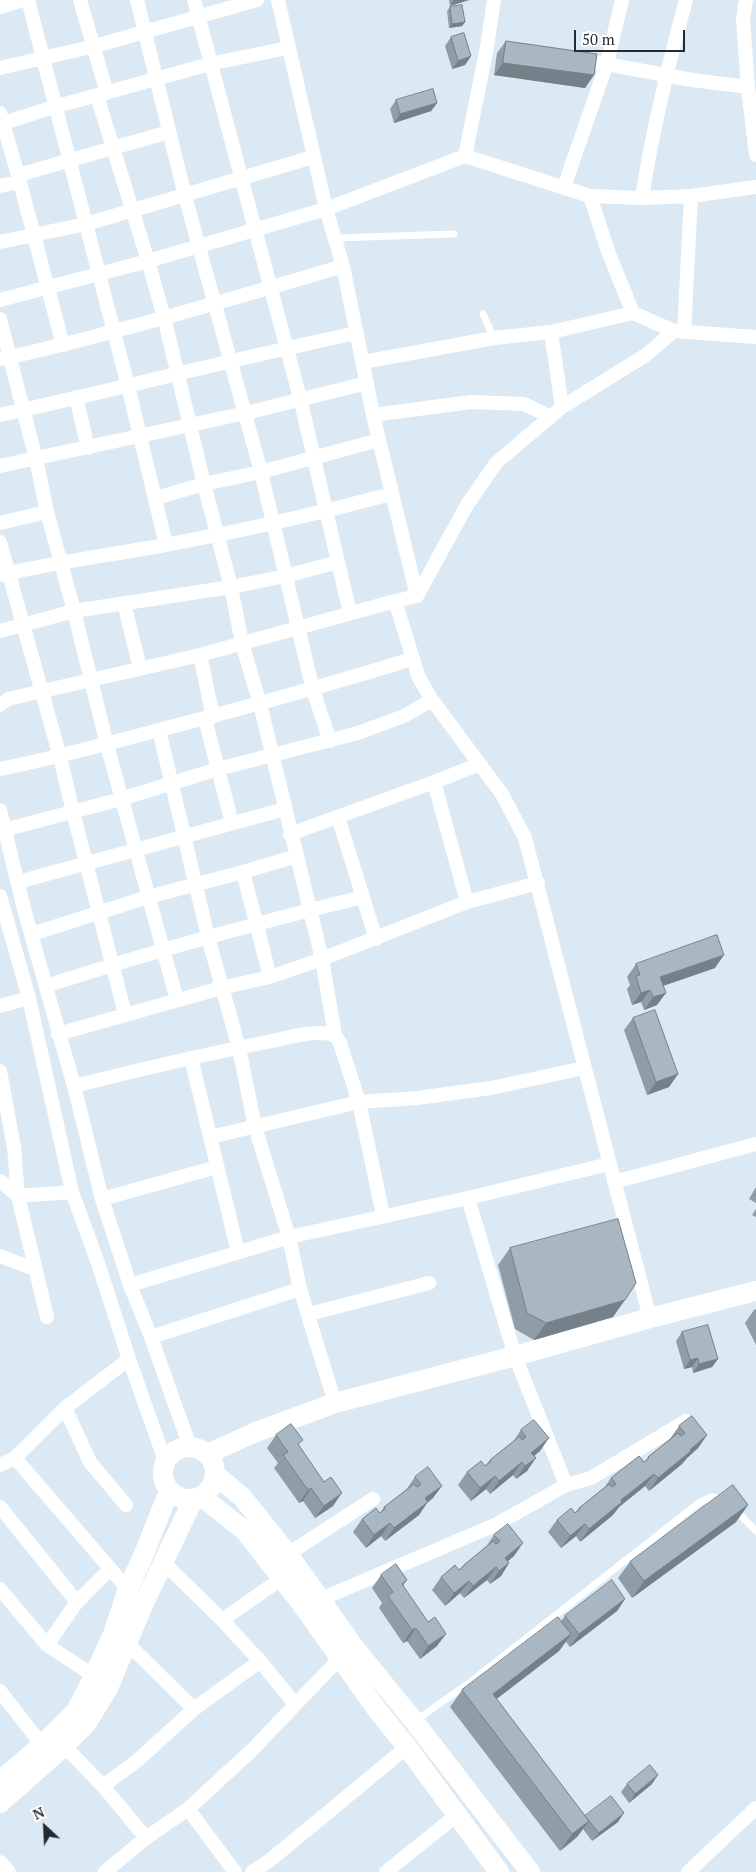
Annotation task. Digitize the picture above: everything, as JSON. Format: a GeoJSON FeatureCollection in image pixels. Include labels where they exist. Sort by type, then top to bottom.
{"type":"FeatureCollection","features":[{"type":"Feature","properties":{"kind":"street"},"geometry":{"type":"LineString","coordinates":[[2,4],[23,0]]}},
{"type":"Feature","properties":{"kind":"street"},"geometry":{"type":"LineString","coordinates":[[28,0],[68,161],[128,386],[166,545]]}},
{"type":"Feature","properties":{"kind":"street"},"geometry":{"type":"LineString","coordinates":[[80,0],[95,46],[102,95],[114,149],[164,318],[231,587],[242,643],[260,704],[290,834],[322,959],[335,1035],[340,1043],[359,1102],[383,1215]]}},
{"type":"Feature","properties":{"kind":"street"},"geometry":{"type":"LineString","coordinates":[[137,0],[185,196],[246,413],[313,690],[330,741]]}},
{"type":"Feature","properties":{"kind":"street"},"geometry":{"type":"LineString","coordinates":[[194,0],[300,398],[350,613]]}},
{"type":"Feature","properties":{"kind":"street"},"geometry":{"type":"LineString","coordinates":[[0,68],[95,46],[257,0]]}},
{"type":"Feature","properties":{"kind":"street"},"geometry":{"type":"LineString","coordinates":[[278,0],[313,157],[343,266],[373,415],[417,596]]}},
{"type":"Feature","properties":{"kind":"street"},"geometry":{"type":"LineString","coordinates":[[465,156],[491,47],[494,0]]}},
{"type":"Feature","properties":{"kind":"street"},"geometry":{"type":"LineString","coordinates":[[564,187],[607,63],[622,0]]}},
{"type":"Feature","properties":{"kind":"street"},"geometry":{"type":"LineString","coordinates":[[642,198],[650,146],[686,0]]}},
{"type":"Feature","properties":{"kind":"street"},"geometry":{"type":"LineString","coordinates":[[746,0],[743,20],[751,68],[748,87],[754,115],[756,155]]}},
{"type":"Feature","properties":{"kind":"street"},"geometry":{"type":"LineString","coordinates":[[63,346],[19,178],[1,120],[102,95],[210,64],[288,48]]}},
{"type":"Feature","properties":{"kind":"street"},"geometry":{"type":"LineString","coordinates":[[570,58],[748,87]]}},
{"type":"Feature","properties":{"kind":"street"},"geometry":{"type":"LineString","coordinates":[[0,186],[68,161],[169,132]]}},
{"type":"Feature","properties":{"kind":"street"},"geometry":{"type":"LineString","coordinates":[[0,300],[148,261],[326,209],[465,156],[590,196],[642,198],[691,196],[756,187]]}},
{"type":"Feature","properties":{"kind":"street"},"geometry":{"type":"LineString","coordinates":[[0,242],[86,224],[313,157]]}},
{"type":"Feature","properties":{"kind":"street"},"geometry":{"type":"LineString","coordinates":[[590,196],[609,254],[633,314]]}},
{"type":"Feature","properties":{"kind":"street"},"geometry":{"type":"LineString","coordinates":[[0,705],[8,699],[200,655],[417,596],[448,538],[496,463],[562,408],[646,355],[679,331],[691,196]]}},
{"type":"Feature","properties":{"kind":"street"},"geometry":{"type":"LineString","coordinates":[[5,358],[63,346],[343,266]]}},
{"type":"Feature","properties":{"kind":"street"},"geometry":{"type":"LineString","coordinates":[[363,362],[494,338],[551,332],[633,314],[679,331],[756,337]]}},
{"type":"Feature","properties":{"kind":"street"},"geometry":{"type":"LineString","coordinates":[[0,319],[5,358],[23,410],[47,512],[121,799],[177,1000]]}},
{"type":"Feature","properties":{"kind":"street"},"geometry":{"type":"LineString","coordinates":[[551,332],[562,408]]}},
{"type":"Feature","properties":{"kind":"street"},"geometry":{"type":"LineString","coordinates":[[0,415],[357,333]]}},
{"type":"Feature","properties":{"kind":"street"},"geometry":{"type":"LineString","coordinates":[[0,466],[246,413],[300,398],[367,383]]}},
{"type":"Feature","properties":{"kind":"street"},"geometry":{"type":"LineString","coordinates":[[76,397],[88,448]]}},
{"type":"Feature","properties":{"kind":"street"},"geometry":{"type":"LineString","coordinates":[[373,415],[472,402],[524,404],[551,417]]}},
{"type":"Feature","properties":{"kind":"street"},"geometry":{"type":"LineString","coordinates":[[156,498],[379,440]]}},
{"type":"Feature","properties":{"kind":"street"},"geometry":{"type":"LineString","coordinates":[[4,574],[274,524],[392,494]]}},
{"type":"Feature","properties":{"kind":"street"},"geometry":{"type":"LineString","coordinates":[[0,523],[47,512]]}},
{"type":"Feature","properties":{"kind":"street"},"geometry":{"type":"LineString","coordinates":[[0,542],[4,574],[23,625],[60,757],[125,1014]]}},
{"type":"Feature","properties":{"kind":"street"},"geometry":{"type":"LineString","coordinates":[[0,631],[74,611],[231,587],[286,576],[338,562]]}},
{"type":"Feature","properties":{"kind":"street"},"geometry":{"type":"LineString","coordinates":[[395,601],[419,678],[432,700],[502,794],[525,838],[650,1318]]}},
{"type":"Feature","properties":{"kind":"street"},"geometry":{"type":"LineString","coordinates":[[124,603],[140,668]]}},
{"type":"Feature","properties":{"kind":"street"},"geometry":{"type":"LineString","coordinates":[[200,655],[218,769],[232,822]]}},
{"type":"Feature","properties":{"kind":"street"},"geometry":{"type":"LineString","coordinates":[[0,769],[60,757],[209,718],[313,690],[412,659]]}},
{"type":"Feature","properties":{"kind":"street"},"geometry":{"type":"LineString","coordinates":[[4,830],[121,799],[218,769],[330,741],[398,719],[432,700]]}},
{"type":"Feature","properties":{"kind":"street"},"geometry":{"type":"LineString","coordinates":[[159,730],[208,937],[239,1048],[255,1127],[289,1237],[300,1289],[335,1403]]}},
{"type":"Feature","properties":{"kind":"street"},"geometry":{"type":"LineString","coordinates":[[290,834],[480,764]]}},
{"type":"Feature","properties":{"kind":"street"},"geometry":{"type":"LineString","coordinates":[[434,782],[467,902]]}},
{"type":"Feature","properties":{"kind":"street"},"geometry":{"type":"LineString","coordinates":[[18,882],[284,809]]}},
{"type":"Feature","properties":{"kind":"street"},"geometry":{"type":"LineString","coordinates":[[0,810],[58,1034],[74,1086],[102,1199],[130,1285],[198,1450],[213,1463],[216,1475],[212,1488],[198,1498],[163,1562],[126,1642],[108,1688],[86,1724],[0,1803]]}},
{"type":"Feature","properties":{"kind":"street"},"geometry":{"type":"LineString","coordinates":[[338,817],[376,939]]}},
{"type":"Feature","properties":{"kind":"street"},"geometry":{"type":"LineString","coordinates":[[32,934],[148,897],[296,856]]}},
{"type":"Feature","properties":{"kind":"street"},"geometry":{"type":"LineString","coordinates":[[243,872],[270,977]]}},
{"type":"Feature","properties":{"kind":"street"},"geometry":{"type":"LineString","coordinates":[[58,1034],[221,988],[270,977],[376,939],[428,916],[467,902],[538,883]]}},
{"type":"Feature","properties":{"kind":"street"},"geometry":{"type":"LineString","coordinates":[[0,896],[29,998],[72,1192],[165,1461],[162,1475],[169,1491],[178,1498],[198,1498],[244,1532],[298,1599],[378,1711],[458,1814],[499,1872]]}},
{"type":"Feature","properties":{"kind":"street"},"geometry":{"type":"LineString","coordinates":[[46,986],[208,937],[363,897]]}},
{"type":"Feature","properties":{"kind":"street"},"geometry":{"type":"LineString","coordinates":[[0,1006],[29,998]]}},
{"type":"Feature","properties":{"kind":"street"},"geometry":{"type":"LineString","coordinates":[[74,1086],[191,1058],[318,1032],[335,1035]]}},
{"type":"Feature","properties":{"kind":"street"},"geometry":{"type":"LineString","coordinates":[[191,1058],[238,1252]]}},
{"type":"Feature","properties":{"kind":"street"},"geometry":{"type":"LineString","coordinates":[[210,1137],[359,1102],[417,1098],[491,1088],[584,1068]]}},
{"type":"Feature","properties":{"kind":"street"},"geometry":{"type":"LineString","coordinates":[[0,1072],[14,1147],[18,1196],[47,1317]]}},
{"type":"Feature","properties":{"kind":"street"},"geometry":{"type":"LineString","coordinates":[[614,1182],[756,1144]]}},
{"type":"Feature","properties":{"kind":"street"},"geometry":{"type":"LineString","coordinates":[[130,1285],[289,1237],[468,1198],[609,1164]]}},
{"type":"Feature","properties":{"kind":"street"},"geometry":{"type":"LineString","coordinates":[[102,1199],[217,1167]]}},
{"type":"Feature","properties":{"kind":"street"},"geometry":{"type":"LineString","coordinates":[[0,1181],[18,1196],[72,1192]]}},
{"type":"Feature","properties":{"kind":"street"},"geometry":{"type":"LineString","coordinates":[[468,1198],[516,1356],[566,1485]]}},
{"type":"Feature","properties":{"kind":"street"},"geometry":{"type":"LineString","coordinates":[[0,1256],[34,1269]]}},
{"type":"Feature","properties":{"kind":"street"},"geometry":{"type":"LineString","coordinates":[[309,1314],[429,1284]]}},
{"type":"Feature","properties":{"kind":"street"},"geometry":{"type":"LineString","coordinates":[[151,1336],[300,1289]]}},
{"type":"Feature","properties":{"kind":"street"},"geometry":{"type":"LineString","coordinates":[[165,1461],[176,1450],[198,1450],[256,1432],[335,1403],[756,1291]]}},
{"type":"Feature","properties":{"kind":"street"},"geometry":{"type":"LineString","coordinates":[[0,1465],[15,1458],[65,1408],[129,1359]]}},
{"type":"Feature","properties":{"kind":"street"},"geometry":{"type":"LineString","coordinates":[[65,1408],[90,1462],[126,1505]]}},
{"type":"Feature","properties":{"kind":"street"},"geometry":{"type":"LineString","coordinates":[[321,1599],[495,1525],[566,1485],[591,1478],[686,1422]]}},
{"type":"Feature","properties":{"kind":"street"},"geometry":{"type":"LineString","coordinates":[[15,1458],[143,1605]]}},
{"type":"Feature","properties":{"kind":"street"},"geometry":{"type":"LineString","coordinates":[[216,1475],[242,1497],[288,1554],[354,1648],[414,1721],[530,1872]]}},
{"type":"Feature","properties":{"kind":"street"},"geometry":{"type":"LineString","coordinates":[[0,1780],[42,1745],[76,1711],[113,1634],[128,1589],[169,1491]]}},
{"type":"Feature","properties":{"kind":"street"},"geometry":{"type":"LineString","coordinates":[[288,1554],[373,1499]]}},
{"type":"Feature","properties":{"kind":"street"},"geometry":{"type":"LineString","coordinates":[[0,1507],[77,1602]]}},
{"type":"Feature","properties":{"kind":"street"},"geometry":{"type":"LineString","coordinates":[[163,1562],[222,1620],[260,1661],[295,1704]]}},
{"type":"Feature","properties":{"kind":"street"},"geometry":{"type":"LineString","coordinates":[[47,1645],[77,1602],[110,1569]]}},
{"type":"Feature","properties":{"kind":"street"},"geometry":{"type":"LineString","coordinates":[[222,1620],[280,1579]]}},
{"type":"Feature","properties":{"kind":"street"},"geometry":{"type":"LineString","coordinates":[[0,1589],[47,1645],[94,1676]]}},
{"type":"Feature","properties":{"kind":"street"},"geometry":{"type":"LineString","coordinates":[[126,1642],[194,1709]]}},
{"type":"Feature","properties":{"kind":"street"},"geometry":{"type":"LineString","coordinates":[[105,1872],[146,1838],[188,1809],[252,1750],[340,1658]]}},
{"type":"Feature","properties":{"kind":"street"},"geometry":{"type":"LineString","coordinates":[[103,1786],[138,1760],[194,1709],[260,1661]]}},
{"type":"Feature","properties":{"kind":"street"},"geometry":{"type":"LineString","coordinates":[[0,1691],[42,1745]]}},
{"type":"Feature","properties":{"kind":"street"},"geometry":{"type":"LineString","coordinates":[[64,1746],[103,1786],[146,1838]]}},
{"type":"Feature","properties":{"kind":"street"},"geometry":{"type":"LineString","coordinates":[[252,1872],[407,1747]]}},
{"type":"Feature","properties":{"kind":"street"},"geometry":{"type":"LineString","coordinates":[[688,1872],[756,1808]]}},
{"type":"Feature","properties":{"kind":"street"},"geometry":{"type":"LineString","coordinates":[[188,1809],[235,1872]]}},
{"type":"Feature","properties":{"kind":"street"},"geometry":{"type":"LineString","coordinates":[[386,1872],[458,1814]]}},
{"type":"Feature","properties":{"kind":"street"},"geometry":{"type":"LineString","coordinates":[[0,1862],[8,1872]]}},
{"type":"Feature","properties":{"kind":"lane"},"geometry":{"type":"LineString","coordinates":[[335,238],[454,234]]}},
{"type":"Feature","properties":{"kind":"lane"},"geometry":{"type":"LineString","coordinates":[[483,314],[494,338]]}},
{"type":"Feature","properties":{"kind":"lane"},"geometry":{"type":"LineString","coordinates":[[414,1721],[469,1683],[700,1502],[712,1497],[724,1498],[756,1531]]}},
{"type":"Feature","properties":{"kind":"building"},"geometry":{"type":"Polygon","coordinates":[[[462,5],[465,22],[452,24],[450,7],[462,5]]]}},
{"type":"Feature","properties":{"kind":"building"},"geometry":{"type":"Polygon","coordinates":[[[464,33],[471,56],[458,61],[451,37],[464,33]]]}},
{"type":"Feature","properties":{"kind":"building"},"geometry":{"type":"Polygon","coordinates":[[[506,41],[597,54],[594,75],[503,63],[506,41]]]}},
{"type":"Feature","properties":{"kind":"building"},"geometry":{"type":"Polygon","coordinates":[[[433,89],[437,103],[400,114],[396,100],[433,89]]]}},
{"type":"Feature","properties":{"kind":"building"},"geometry":{"type":"Polygon","coordinates":[[[717,935],[724,955],[660,977],[666,993],[653,997],[650,990],[641,993],[636,976],[640,975],[636,964],[717,935]]]}},
{"type":"Feature","properties":{"kind":"building"},"geometry":{"type":"Polygon","coordinates":[[[655,1010],[678,1074],[656,1082],[633,1018],[655,1010]]]}},
{"type":"Feature","properties":{"kind":"building"},"geometry":{"type":"Polygon","coordinates":[[[618,1219],[636,1283],[625,1300],[546,1323],[527,1313],[510,1248],[618,1219]]]}},
{"type":"Feature","properties":{"kind":"building"},"geometry":{"type":"Polygon","coordinates":[[[708,1325],[718,1359],[699,1364],[698,1358],[690,1360],[682,1332],[708,1325]]]}},
{"type":"Feature","properties":{"kind":"building"},"geometry":{"type":"Polygon","coordinates":[[[692,1416],[707,1435],[691,1451],[658,1478],[654,1474],[589,1529],[585,1524],[570,1536],[557,1520],[571,1508],[575,1513],[609,1484],[612,1487],[616,1484],[611,1478],[639,1456],[644,1462],[678,1433],[681,1436],[685,1433],[679,1426],[692,1416]]]}},
{"type":"Feature","properties":{"kind":"building"},"geometry":{"type":"Polygon","coordinates":[[[534,1420],[549,1438],[531,1453],[536,1458],[525,1466],[522,1462],[499,1481],[495,1476],[480,1488],[467,1472],[481,1461],[485,1466],[520,1436],[522,1440],[526,1437],[521,1430],[534,1420]]]}},
{"type":"Feature","properties":{"kind":"building"},"geometry":{"type":"Polygon","coordinates":[[[291,1424],[303,1440],[298,1444],[324,1482],[331,1477],[342,1493],[324,1506],[311,1488],[308,1490],[283,1455],[288,1452],[276,1435],[291,1424]]]}},
{"type":"Feature","properties":{"kind":"building"},"geometry":{"type":"Polygon","coordinates":[[[428,1467],[442,1486],[425,1498],[428,1502],[394,1528],[390,1523],[374,1535],[362,1519],[376,1508],[380,1513],[385,1509],[384,1507],[414,1484],[417,1487],[421,1484],[415,1477],[428,1467]]]}},
{"type":"Feature","properties":{"kind":"building"},"geometry":{"type":"Polygon","coordinates":[[[733,1485],[748,1505],[644,1581],[630,1562],[733,1485]]]}},
{"type":"Feature","properties":{"kind":"building"},"geometry":{"type":"Polygon","coordinates":[[[508,1524],[523,1543],[505,1558],[509,1563],[499,1571],[496,1567],[473,1586],[469,1581],[454,1593],[441,1577],[455,1565],[459,1570],[493,1541],[496,1544],[500,1541],[494,1535],[508,1524]]]}},
{"type":"Feature","properties":{"kind":"building"},"geometry":{"type":"Polygon","coordinates":[[[396,1564],[407,1580],[402,1584],[428,1622],[435,1617],[446,1634],[428,1646],[416,1628],[412,1630],[388,1596],[393,1592],[381,1575],[396,1564]]]}},
{"type":"Feature","properties":{"kind":"building"},"geometry":{"type":"Polygon","coordinates":[[[612,1580],[625,1599],[579,1634],[565,1616],[612,1580]]]}},
{"type":"Feature","properties":{"kind":"building"},"geometry":{"type":"Polygon","coordinates":[[[558,1617],[571,1634],[493,1694],[589,1821],[572,1834],[462,1690],[558,1617]]]}},
{"type":"Feature","properties":{"kind":"building"},"geometry":{"type":"Polygon","coordinates":[[[650,1765],[658,1775],[635,1794],[627,1784],[650,1765]]]}},
{"type":"Feature","properties":{"kind":"building"},"geometry":{"type":"Polygon","coordinates":[[[611,1796],[624,1813],[599,1833],[585,1816],[611,1796]]]}}]}
